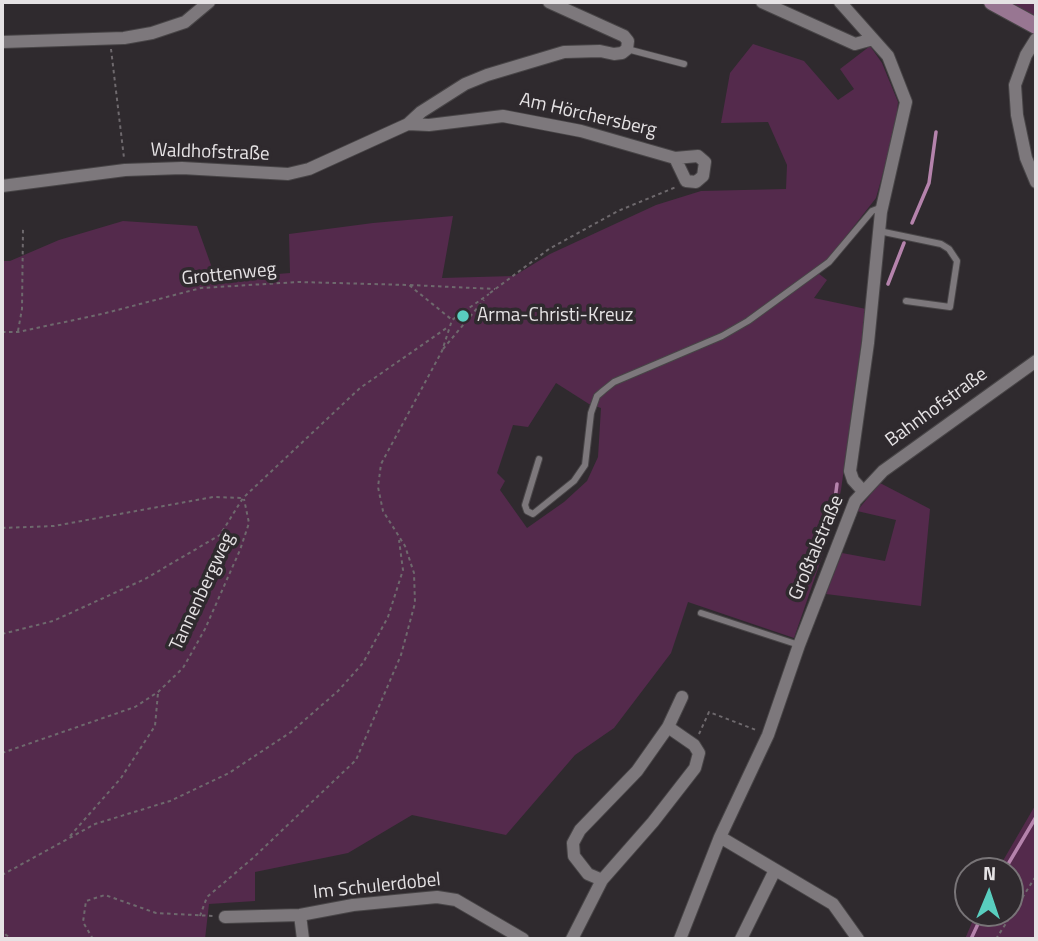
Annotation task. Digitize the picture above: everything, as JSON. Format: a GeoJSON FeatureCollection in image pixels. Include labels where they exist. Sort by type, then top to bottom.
{"type":"FeatureCollection","features":[{"type":"Feature","properties":{"kind":"street"},"geometry":{"type":"LineString","coordinates":[[2,42],[124,38],[152,33],[184,22],[209,2]]}},
{"type":"Feature","properties":{"kind":"street"},"geometry":{"type":"LineString","coordinates":[[549,2],[624,36],[628,41],[627,48]]}},
{"type":"Feature","properties":{"kind":"street"},"geometry":{"type":"LineString","coordinates":[[762,2],[855,44],[873,38]]}},
{"type":"Feature","properties":{"kind":"street","name":"Großtalstraße"},"geometry":{"type":"LineString","coordinates":[[680,939],[720,837],[768,734],[846,521],[863,491],[853,480],[850,471],[868,343],[882,207],[906,102],[887,56],[840,2]]}},
{"type":"Feature","properties":{"kind":"street"},"geometry":{"type":"LineString","coordinates":[[992,2],[1036,28],[1015,85],[1017,115],[1026,158],[1036,182]]}},
{"type":"Feature","properties":{"kind":"street","name":"Am Hörchersberg"},"geometry":{"type":"LineString","coordinates":[[408,124],[465,84],[487,75],[564,52],[600,51],[614,54],[622,53],[627,48]]}},
{"type":"Feature","properties":{"kind":"street","name":"Am Hörchersberg"},"geometry":{"type":"LineString","coordinates":[[408,124],[429,125],[503,116],[581,131],[675,158],[698,156],[705,162],[703,176],[696,182],[686,181],[675,158]]}},
{"type":"Feature","properties":{"kind":"street","name":"Waldhofstraße"},"geometry":{"type":"LineString","coordinates":[[2,186],[125,170],[182,169],[288,174],[309,169],[408,124]]}},
{"type":"Feature","properties":{"kind":"street","name":"Bahnhofstraße"},"geometry":{"type":"LineString","coordinates":[[863,491],[904,455],[1036,361]]}},
{"type":"Feature","properties":{"kind":"street"},"geometry":{"type":"LineString","coordinates":[[602,880],[588,874],[574,856],[573,843],[580,830],[636,771],[668,727],[682,696]]}},
{"type":"Feature","properties":{"kind":"street"},"geometry":{"type":"LineString","coordinates":[[572,939],[602,880],[653,822],[695,768],[699,753],[694,745],[668,727]]}},
{"type":"Feature","properties":{"kind":"street"},"geometry":{"type":"LineString","coordinates":[[720,837],[833,904],[858,939]]}},
{"type":"Feature","properties":{"kind":"street"},"geometry":{"type":"LineString","coordinates":[[741,939],[775,870]]}},
{"type":"Feature","properties":{"kind":"street","name":"Im Schulerdobel"},"geometry":{"type":"LineString","coordinates":[[225,917],[300,915],[353,905],[437,897],[456,900],[523,939]]}},
{"type":"Feature","properties":{"kind":"street"},"geometry":{"type":"LineString","coordinates":[[300,915],[303,939]]}},
{"type":"Feature","properties":{"kind":"lane"},"geometry":{"type":"LineString","coordinates":[[627,48],[684,64]]}},
{"type":"Feature","properties":{"kind":"lane"},"geometry":{"type":"LineString","coordinates":[[539,459],[524,505],[527,511],[533,514],[574,481],[585,466],[591,413],[597,396],[614,382],[722,336],[748,321],[830,262],[872,211],[882,207]]}},
{"type":"Feature","properties":{"kind":"lane"},"geometry":{"type":"LineString","coordinates":[[879,230],[941,244],[949,249],[957,261],[950,307],[906,301]]}},
{"type":"Feature","properties":{"kind":"lane"},"geometry":{"type":"LineString","coordinates":[[701,612],[799,645]]}},
{"type":"Feature","properties":{"kind":"path"},"geometry":{"type":"LineString","coordinates":[[111,47],[124,163]]}},
{"type":"Feature","properties":{"kind":"path"},"geometry":{"type":"LineString","coordinates":[[442,351],[452,320],[549,249],[618,211],[672,190],[686,181]]}},
{"type":"Feature","properties":{"kind":"path"},"geometry":{"type":"LineString","coordinates":[[18,332],[22,309],[23,228]]}},
{"type":"Feature","properties":{"kind":"path","name":"Grottenweg"},"geometry":{"type":"LineString","coordinates":[[2,332],[18,332],[102,314],[201,288],[298,282],[495,289]]}},
{"type":"Feature","properties":{"kind":"path"},"geometry":{"type":"LineString","coordinates":[[409,285],[452,320]]}},
{"type":"Feature","properties":{"kind":"path"},"geometry":{"type":"LineString","coordinates":[[200,916],[206,897],[253,858],[356,760],[401,655],[415,603],[414,573],[405,546],[383,511],[378,486],[381,464],[442,351],[489,294]]}},
{"type":"Feature","properties":{"kind":"path"},"geometry":{"type":"LineString","coordinates":[[2,634],[53,621],[145,579],[220,535],[243,498],[360,388],[449,327]]}},
{"type":"Feature","properties":{"kind":"path"},"geometry":{"type":"LineString","coordinates":[[2,528],[54,526],[213,497],[243,498]]}},
{"type":"Feature","properties":{"kind":"path","name":"Tannenbergweg"},"geometry":{"type":"LineString","coordinates":[[2,753],[135,707],[158,692],[183,668],[205,629],[249,523],[243,498]]}},
{"type":"Feature","properties":{"kind":"path"},"geometry":{"type":"LineString","coordinates":[[2,875],[95,824],[170,801],[229,773],[291,732],[338,691],[363,663],[388,617],[403,570],[399,539]]}},
{"type":"Feature","properties":{"kind":"path"},"geometry":{"type":"LineString","coordinates":[[68,839],[121,778],[155,726],[158,692]]}},
{"type":"Feature","properties":{"kind":"path"},"geometry":{"type":"LineString","coordinates":[[694,745],[709,712],[768,734]]}},
{"type":"Feature","properties":{"kind":"path"},"geometry":{"type":"LineString","coordinates":[[996,939],[1036,876]]}},
{"type":"Feature","properties":{"kind":"path"},"geometry":{"type":"LineString","coordinates":[[93,939],[83,922],[86,901],[105,895],[156,913],[225,917]]}},
{"type":"Feature","properties":{"kind":"path"},"geometry":{"type":"LineString","coordinates":[[2,928],[6,936],[13,939]]}},
{"type":"Feature","properties":{"kind":"shaded area"},"geometry":{"type":"Polygon","coordinates":[[[1007,2],[1036,2],[1036,16],[1028,13],[1007,2]]]}},
{"type":"Feature","properties":{"kind":"shaded area"},"geometry":{"type":"Polygon","coordinates":[[[753,44],[804,61],[838,100],[854,89],[840,69],[870,46],[882,63],[898,102],[896,126],[876,198],[829,258],[814,270],[827,280],[814,298],[866,309],[841,490],[833,525],[794,638],[688,602],[671,653],[614,728],[575,755],[506,835],[412,815],[348,853],[255,872],[255,901],[209,904],[205,939],[2,939],[2,261],[10,261],[59,240],[123,221],[197,226],[216,279],[290,273],[289,234],[453,216],[442,278],[514,276],[550,254],[656,205],[701,191],[786,189],[787,165],[768,122],[721,123],[730,73],[753,44]],[[556,383],[528,427],[513,425],[497,473],[505,481],[500,490],[527,528],[564,502],[587,481],[598,457],[601,408],[589,404],[556,383]]]}},
{"type":"Feature","properties":{"kind":"shaded area"},"geometry":{"type":"Polygon","coordinates":[[[880,483],[930,509],[921,606],[826,594],[842,553],[885,561],[896,520],[857,511],[880,483]]]}},
{"type":"Feature","properties":{"kind":"shaded area"},"geometry":{"type":"Polygon","coordinates":[[[1036,804],[1036,939],[965,939],[970,927],[1024,927],[1024,857],[1005,857],[1036,804]]]}},
{"type":"Feature","properties":{"kind":"waterway"},"geometry":{"type":"LineString","coordinates":[[912,223],[929,183],[936,132]]}},
{"type":"Feature","properties":{"kind":"waterway"},"geometry":{"type":"LineString","coordinates":[[888,284],[904,243]]}},
{"type":"Feature","properties":{"kind":"waterway"},"geometry":{"type":"LineString","coordinates":[[833,515],[837,484]]}},
{"type":"Feature","properties":{"kind":"waterway"},"geometry":{"type":"LineString","coordinates":[[1012,857],[1036,817]]}},
{"type":"Feature","properties":{"kind":"waterway"},"geometry":{"type":"LineString","coordinates":[[971,939],[977,927]]}},
{"type":"Feature","properties":{"kind":"place","name":"Arma-Christi-Kreuz"},"geometry":{"type":"Point","coordinates":[463,316]}}]}
